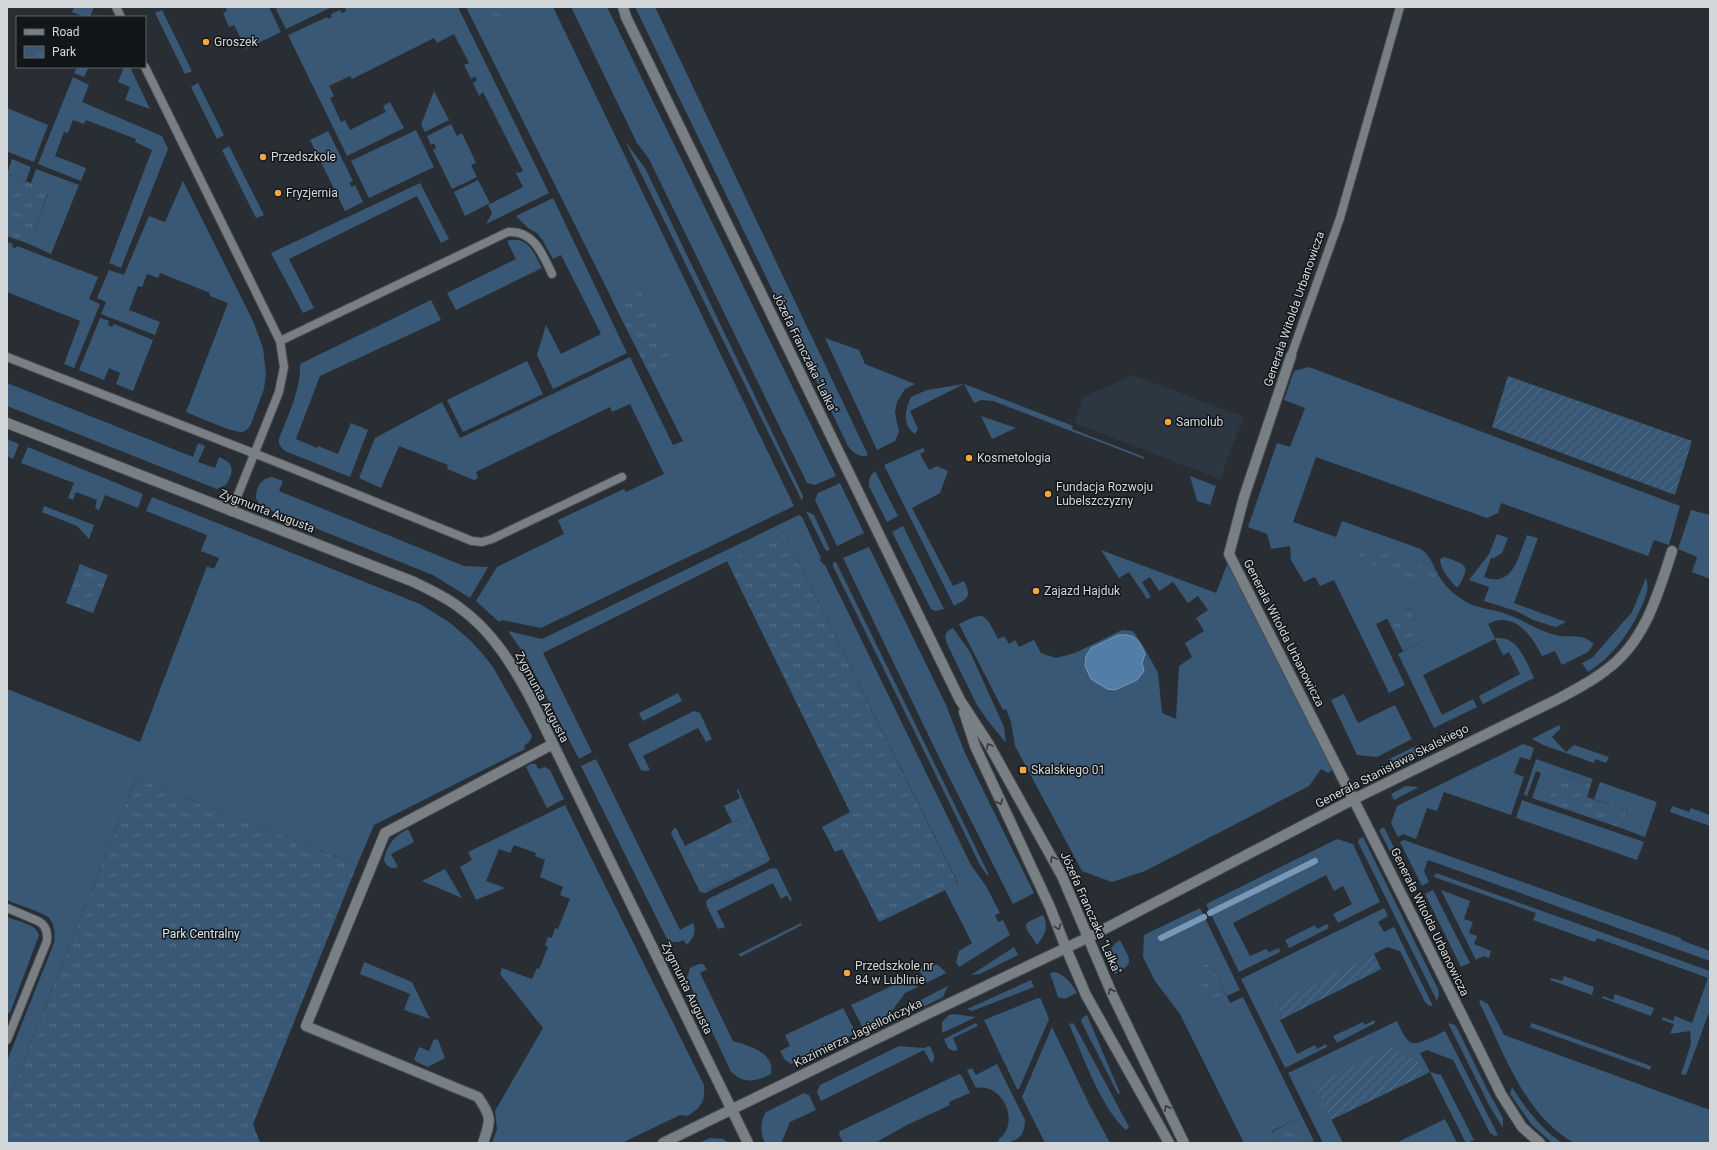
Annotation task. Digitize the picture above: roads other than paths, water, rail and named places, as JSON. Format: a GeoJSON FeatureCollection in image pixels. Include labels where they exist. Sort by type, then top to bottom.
{"type":"FeatureCollection","features":[{"type":"Feature","properties":{"kind":"street","name":"Józefa Franczaka \"Lalka\""},"geometry":{"type":"LineString","coordinates":[[618,7],[625,12],[960,700],[988,743],[1055,863],[1089,937],[1112,994],[1184,1143]]}},
{"type":"Feature","properties":{"kind":"street","name":"Generała Witolda Urbanowicza"},"geometry":{"type":"LineString","coordinates":[[1291,356],[1244,497],[1229,554],[1369,828],[1501,1094],[1522,1127],[1540,1143]]}},
{"type":"Feature","properties":{"kind":"street","name":"Zygmunta Augusta"},"geometry":{"type":"LineString","coordinates":[[7,423],[231,512],[414,582],[459,607],[476,620],[515,668],[748,1143]]}},
{"type":"Feature","properties":{"kind":"street","name":"Generała Stanisława Skalskiego"},"geometry":{"type":"LineString","coordinates":[[1066,948],[1354,799],[1556,700],[1608,669],[1631,647],[1640,635],[1651,610],[1672,551]]}},
{"type":"Feature","properties":{"kind":"street","name":"Józefa Franczaka \"Lalka\""},"geometry":{"type":"LineString","coordinates":[[960,700],[974,746],[1050,907],[1091,1006],[1169,1143]]}},
{"type":"Feature","properties":{"kind":"street"},"geometry":{"type":"LineString","coordinates":[[483,1143],[489,1128],[489,1112],[478,1097],[306,1026],[385,833],[553,744]]}},
{"type":"Feature","properties":{"kind":"street","name":"Kazimierza Jagiellończyka"},"geometry":{"type":"LineString","coordinates":[[663,1143],[1066,948]]}},
{"type":"Feature","properties":{"kind":"lane"},"geometry":{"type":"LineString","coordinates":[[116,7],[120,16]]}},
{"type":"Feature","properties":{"kind":"lane","name":"Generała Witolda Urbanowicza"},"geometry":{"type":"LineString","coordinates":[[1291,356],[1340,218],[1400,7]]}},
{"type":"Feature","properties":{"kind":"lane"},"geometry":{"type":"LineString","coordinates":[[146,68],[280,341],[284,367],[279,392],[231,512]]}},
{"type":"Feature","properties":{"kind":"lane"},"geometry":{"type":"LineString","coordinates":[[280,341],[508,232],[521,233],[538,245],[552,274]]}},
{"type":"Feature","properties":{"kind":"lane"},"geometry":{"type":"LineString","coordinates":[[7,357],[477,542],[492,539],[622,477]]}},
{"type":"Feature","properties":{"kind":"lane"},"geometry":{"type":"LineString","coordinates":[[7,908],[38,920],[43,924],[48,934],[47,940],[7,1040]]}},
{"type":"Feature","properties":{"kind":"waterway"},"geometry":{"type":"LineString","coordinates":[[1210,913],[1315,861]]}},
{"type":"Feature","properties":{"kind":"waterway"},"geometry":{"type":"LineString","coordinates":[[1161,938],[1204,917]]}},
{"type":"Feature","properties":{"kind":"place","name":"Groszek"},"geometry":{"type":"Point","coordinates":[206,42]}},
{"type":"Feature","properties":{"kind":"place","name":"Przedszkole"},"geometry":{"type":"Point","coordinates":[263,157]}},
{"type":"Feature","properties":{"kind":"place","name":"Fryzjernia"},"geometry":{"type":"Point","coordinates":[278,193]}},
{"type":"Feature","properties":{"kind":"place","name":"Samolub"},"geometry":{"type":"Point","coordinates":[1168,422]}},
{"type":"Feature","properties":{"kind":"place","name":"Kosmetologia"},"geometry":{"type":"Point","coordinates":[969,458]}},
{"type":"Feature","properties":{"kind":"place","name":"Fundacja Rozwoju Lubelszczyzny"},"geometry":{"type":"Point","coordinates":[1048,494]}},
{"type":"Feature","properties":{"kind":"place","name":"Zajazd Hajduk"},"geometry":{"type":"Point","coordinates":[1036,591]}},
{"type":"Feature","properties":{"kind":"place","name":"Skalskiego 01"},"geometry":{"type":"Point","coordinates":[1023,770]}},
{"type":"Feature","properties":{"kind":"place","name":"Przedszkole nr 84 w Lublinie"},"geometry":{"type":"Point","coordinates":[847,973]}},
{"type":"Feature","properties":{"kind":"park label","name":"Park Centralny"},"geometry":{"type":"Point","coordinates":[201,934]}}]}
